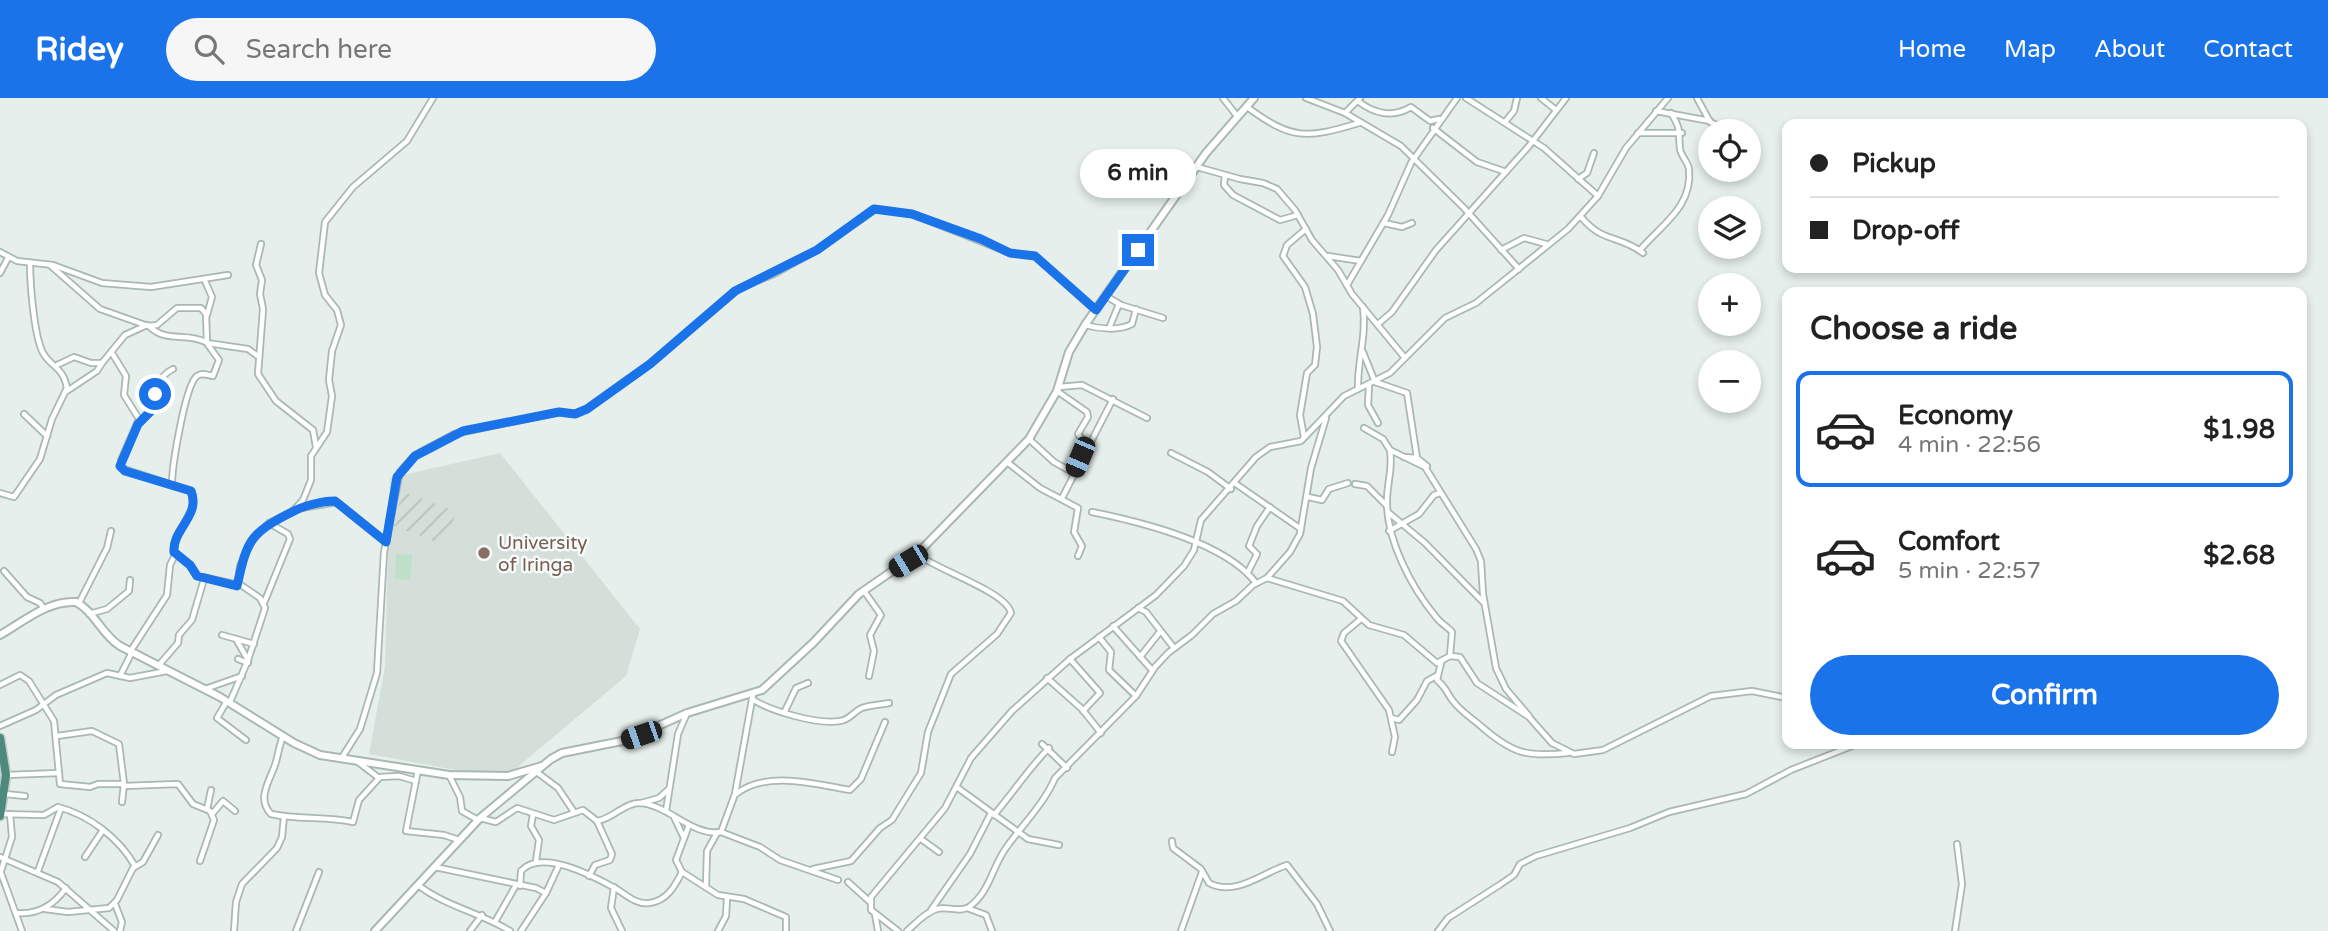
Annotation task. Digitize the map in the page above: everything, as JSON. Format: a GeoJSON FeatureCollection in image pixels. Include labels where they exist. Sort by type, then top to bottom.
{"type":"FeatureCollection","features":[{"type":"Feature","properties":{"kind":"highway"},"geometry":{"type":"LineString","coordinates":[[0,738],[6,775],[4,815]]}},
{"type":"Feature","properties":{"kind":"street"},"geometry":{"type":"LineString","coordinates":[[295,510],[310,483],[310,462],[316,447],[327,432],[332,396],[329,380],[332,351],[341,325],[337,310],[325,295],[320,278],[318,262],[323,250],[325,222],[353,187],[404,144],[433,98]]}},
{"type":"Feature","properties":{"kind":"street"},"geometry":{"type":"LineString","coordinates":[[1223,98],[1237,116]]}},
{"type":"Feature","properties":{"kind":"street"},"geometry":{"type":"LineString","coordinates":[[375,931],[479,819],[562,753],[627,740],[687,713],[752,697],[780,675],[863,590],[918,554],[1029,439],[1058,389],[1069,352],[1085,325],[1221,134],[1253,98]]}},
{"type":"Feature","properties":{"kind":"street"},"geometry":{"type":"LineString","coordinates":[[1306,98],[1345,113],[1393,140],[1469,214],[1519,269]]}},
{"type":"Feature","properties":{"kind":"street"},"geometry":{"type":"LineString","coordinates":[[1347,285],[1384,223],[1414,159],[1433,128],[1457,98]]}},
{"type":"Feature","properties":{"kind":"street"},"geometry":{"type":"LineString","coordinates":[[1466,98],[1504,122],[1598,196]]}},
{"type":"Feature","properties":{"kind":"street"},"geometry":{"type":"LineString","coordinates":[[1504,122],[1514,111],[1517,98]]}},
{"type":"Feature","properties":{"kind":"street"},"geometry":{"type":"LineString","coordinates":[[1541,98],[1556,110]]}},
{"type":"Feature","properties":{"kind":"street"},"geometry":{"type":"LineString","coordinates":[[1378,324],[1392,312],[1436,250],[1506,172],[1566,98]]}},
{"type":"Feature","properties":{"kind":"street"},"geometry":{"type":"LineString","coordinates":[[869,901],[921,839],[958,788],[974,754],[1047,678],[1138,608],[1184,566],[1201,520],[1265,450],[1304,438],[1344,396],[1390,373],[1445,318],[1472,306],[1581,217],[1598,196],[1617,162],[1638,133],[1668,98]]}},
{"type":"Feature","properties":{"kind":"street"},"geometry":{"type":"LineString","coordinates":[[1697,98],[1709,119]]}},
{"type":"Feature","properties":{"kind":"street"},"geometry":{"type":"LineString","coordinates":[[1345,113],[1359,99],[1388,114],[1400,114],[1410,107],[1430,121],[1440,119]]}},
{"type":"Feature","properties":{"kind":"street"},"geometry":{"type":"LineString","coordinates":[[1247,107],[1284,131],[1294,134],[1328,131],[1360,122]]}},
{"type":"Feature","properties":{"kind":"street"},"geometry":{"type":"LineString","coordinates":[[1655,111],[1700,119]]}},
{"type":"Feature","properties":{"kind":"street"},"geometry":{"type":"LineString","coordinates":[[1581,217],[1598,234],[1628,243],[1642,252],[1659,227],[1678,212],[1686,193],[1689,168],[1681,150],[1682,133],[1671,113]]}},
{"type":"Feature","properties":{"kind":"street"},"geometry":{"type":"LineString","coordinates":[[1433,128],[1477,162],[1506,172]]}},
{"type":"Feature","properties":{"kind":"street"},"geometry":{"type":"LineString","coordinates":[[1638,133],[1682,133]]}},
{"type":"Feature","properties":{"kind":"street"},"geometry":{"type":"LineString","coordinates":[[1578,179],[1587,173],[1594,153]]}},
{"type":"Feature","properties":{"kind":"street"},"geometry":{"type":"LineString","coordinates":[[1197,167],[1271,186],[1287,198],[1347,285],[1405,358]]}},
{"type":"Feature","properties":{"kind":"street"},"geometry":{"type":"LineString","coordinates":[[1225,175],[1224,187],[1233,195],[1280,220],[1298,215]]}},
{"type":"Feature","properties":{"kind":"street"},"geometry":{"type":"LineString","coordinates":[[340,760],[360,729],[377,673],[386,542],[397,477],[415,456],[463,431],[559,412],[575,414],[587,409],[650,364],[735,291],[817,250],[876,209],[912,214],[981,239],[1010,253],[1035,256],[1096,310]]}},
{"type":"Feature","properties":{"kind":"street"},"geometry":{"type":"LineString","coordinates":[[1384,223],[1402,227],[1412,223]]}},
{"type":"Feature","properties":{"kind":"street"},"geometry":{"type":"LineString","coordinates":[[1304,438],[1300,415],[1307,373],[1315,365],[1318,347],[1313,314],[1305,287],[1283,256],[1287,245],[1306,229]]}},
{"type":"Feature","properties":{"kind":"street"},"geometry":{"type":"LineString","coordinates":[[1501,250],[1524,237],[1546,244]]}},
{"type":"Feature","properties":{"kind":"street"},"geometry":{"type":"LineString","coordinates":[[261,244],[256,265],[263,282],[257,367],[260,382],[276,401],[310,427],[316,436],[316,447]]}},
{"type":"Feature","properties":{"kind":"street"},"geometry":{"type":"LineString","coordinates":[[0,252],[8,258],[50,265],[102,283],[151,287],[205,281],[228,275]]}},
{"type":"Feature","properties":{"kind":"street"},"geometry":{"type":"LineString","coordinates":[[1327,256],[1361,261]]}},
{"type":"Feature","properties":{"kind":"street"},"geometry":{"type":"LineString","coordinates":[[0,273],[8,258]]}},
{"type":"Feature","properties":{"kind":"street"},"geometry":{"type":"LineString","coordinates":[[30,263],[37,337],[45,356],[64,375],[67,391]]}},
{"type":"Feature","properties":{"kind":"street"},"geometry":{"type":"LineString","coordinates":[[50,265],[95,305],[148,326],[172,339],[188,336],[248,349],[259,358]]}},
{"type":"Feature","properties":{"kind":"street"},"geometry":{"type":"LineString","coordinates":[[172,484],[187,393],[198,375],[213,376],[219,360],[206,342],[206,316],[212,298],[205,281]]}},
{"type":"Feature","properties":{"kind":"street"},"geometry":{"type":"LineString","coordinates":[[1105,296],[1119,304],[1163,318]]}},
{"type":"Feature","properties":{"kind":"street"},"geometry":{"type":"LineString","coordinates":[[1110,326],[1119,304]]}},
{"type":"Feature","properties":{"kind":"street"},"geometry":{"type":"LineString","coordinates":[[1363,306],[1363,352],[1375,382],[1407,393],[1417,458]]}},
{"type":"Feature","properties":{"kind":"street"},"geometry":{"type":"LineString","coordinates":[[0,493],[14,497],[40,460],[47,436],[67,391],[97,371],[126,334],[157,325],[177,308],[201,308],[206,316]]}},
{"type":"Feature","properties":{"kind":"street"},"geometry":{"type":"LineString","coordinates":[[1085,325],[1097,329],[1131,325],[1136,309]]}},
{"type":"Feature","properties":{"kind":"street"},"geometry":{"type":"LineString","coordinates":[[1358,389],[1357,365],[1363,352]]}},
{"type":"Feature","properties":{"kind":"street"},"geometry":{"type":"LineString","coordinates":[[112,353],[127,376],[123,393],[139,421]]}},
{"type":"Feature","properties":{"kind":"street"},"geometry":{"type":"LineString","coordinates":[[56,365],[74,357],[88,363],[102,363]]}},
{"type":"Feature","properties":{"kind":"street"},"geometry":{"type":"LineString","coordinates":[[120,676],[131,652],[167,594],[175,542],[190,518],[193,498],[189,490],[121,468],[121,460],[139,421],[152,410],[158,381],[173,369]]}},
{"type":"Feature","properties":{"kind":"street"},"geometry":{"type":"LineString","coordinates":[[1058,389],[1075,383],[1113,399],[1147,418]]}},
{"type":"Feature","properties":{"kind":"street"},"geometry":{"type":"LineString","coordinates":[[1369,384],[1368,405],[1378,422]]}},
{"type":"Feature","properties":{"kind":"street"},"geometry":{"type":"LineString","coordinates":[[1058,389],[1087,413],[1078,434],[1087,446]]}},
{"type":"Feature","properties":{"kind":"street"},"geometry":{"type":"LineString","coordinates":[[1062,498],[1113,399]]}},
{"type":"Feature","properties":{"kind":"street"},"geometry":{"type":"LineString","coordinates":[[24,414],[47,436]]}},
{"type":"Feature","properties":{"kind":"street"},"geometry":{"type":"LineString","coordinates":[[967,908],[992,879],[1002,854],[1047,794],[1055,778],[1136,696],[1152,670],[1174,648],[1256,583],[1267,578],[1290,552],[1301,527],[1311,468],[1326,417]]}},
{"type":"Feature","properties":{"kind":"street"},"geometry":{"type":"LineString","coordinates":[[1364,428],[1383,439],[1390,450],[1392,467],[1389,531],[1415,589],[1435,616],[1452,632],[1450,656]]}},
{"type":"Feature","properties":{"kind":"street"},"geometry":{"type":"LineString","coordinates":[[1029,439],[1054,462],[1074,473]]}},
{"type":"Feature","properties":{"kind":"street"},"geometry":{"type":"LineString","coordinates":[[1390,450],[1428,470]]}},
{"type":"Feature","properties":{"kind":"street"},"geometry":{"type":"LineString","coordinates":[[1171,453],[1231,489]]}},
{"type":"Feature","properties":{"kind":"street"},"geometry":{"type":"LineString","coordinates":[[1402,457],[1417,458],[1427,465],[1440,493],[1480,555],[1496,668],[1506,690],[1552,743],[1569,752]]}},
{"type":"Feature","properties":{"kind":"street"},"geometry":{"type":"LineString","coordinates":[[1007,462],[1040,488],[1074,504],[1079,511],[1074,528],[1082,546],[1078,556]]}},
{"type":"Feature","properties":{"kind":"street"},"geometry":{"type":"LineString","coordinates":[[1236,483],[1301,527]]}},
{"type":"Feature","properties":{"kind":"street"},"geometry":{"type":"LineString","coordinates":[[1308,497],[1322,500],[1329,489],[1349,483]]}},
{"type":"Feature","properties":{"kind":"street"},"geometry":{"type":"LineString","coordinates":[[1355,484],[1367,486],[1400,525],[1429,547],[1485,603]]}},
{"type":"Feature","properties":{"kind":"street"},"geometry":{"type":"LineString","coordinates":[[1389,531],[1419,514],[1434,495],[1440,493]]}},
{"type":"Feature","properties":{"kind":"street"},"geometry":{"type":"LineString","coordinates":[[240,584],[238,576],[249,545],[269,523],[295,510],[337,502],[386,542]]}},
{"type":"Feature","properties":{"kind":"street"},"geometry":{"type":"LineString","coordinates":[[1248,572],[1256,555],[1249,546],[1250,538],[1270,507]]}},
{"type":"Feature","properties":{"kind":"street"},"geometry":{"type":"LineString","coordinates":[[1092,512],[1127,517],[1194,542],[1248,572],[1256,583]]}},
{"type":"Feature","properties":{"kind":"street"},"geometry":{"type":"LineString","coordinates":[[246,740],[217,718],[242,676],[254,644],[264,603],[290,539],[288,534],[269,523]]}},
{"type":"Feature","properties":{"kind":"street"},"geometry":{"type":"LineString","coordinates":[[79,603],[107,548],[111,531]]}},
{"type":"Feature","properties":{"kind":"street"},"geometry":{"type":"LineString","coordinates":[[813,869],[852,860],[880,828],[892,820],[921,772],[928,732],[951,674],[997,634],[1011,613],[1006,602],[979,585],[968,584],[918,554]]}},
{"type":"Feature","properties":{"kind":"street"},"geometry":{"type":"LineString","coordinates":[[175,555],[190,565],[195,575],[204,579],[240,584],[264,603]]}},
{"type":"Feature","properties":{"kind":"street"},"geometry":{"type":"LineString","coordinates":[[4,571],[27,597],[40,603],[44,609]]}},
{"type":"Feature","properties":{"kind":"street"},"geometry":{"type":"LineString","coordinates":[[1267,578],[1343,601],[1361,619],[1374,627],[1404,635],[1441,663]]}},
{"type":"Feature","properties":{"kind":"street"},"geometry":{"type":"LineString","coordinates":[[159,666],[192,620],[204,579]]}},
{"type":"Feature","properties":{"kind":"street"},"geometry":{"type":"LineString","coordinates":[[89,614],[107,609],[129,591],[130,580]]}},
{"type":"Feature","properties":{"kind":"street"},"geometry":{"type":"LineString","coordinates":[[863,590],[881,615],[870,635],[874,651],[869,676]]}},
{"type":"Feature","properties":{"kind":"street"},"geometry":{"type":"LineString","coordinates":[[0,635],[44,609],[68,601],[79,603],[107,638],[228,702],[312,752],[340,760],[449,775],[508,776],[547,764]]}},
{"type":"Feature","properties":{"kind":"street"},"geometry":{"type":"LineString","coordinates":[[1138,608],[1146,612],[1159,633],[1174,648]]}},
{"type":"Feature","properties":{"kind":"street"},"geometry":{"type":"LineString","coordinates":[[1361,619],[1343,634],[1341,641],[1362,666],[1369,684],[1392,718],[1392,752]]}},
{"type":"Feature","properties":{"kind":"street"},"geometry":{"type":"LineString","coordinates":[[1113,626],[1152,670]]}},
{"type":"Feature","properties":{"kind":"street"},"geometry":{"type":"LineString","coordinates":[[1140,657],[1159,633]]}},
{"type":"Feature","properties":{"kind":"street"},"geometry":{"type":"LineString","coordinates":[[222,635],[254,644]]}},
{"type":"Feature","properties":{"kind":"street"},"geometry":{"type":"LineString","coordinates":[[1099,637],[1111,652],[1109,670],[1136,696]]}},
{"type":"Feature","properties":{"kind":"street"},"geometry":{"type":"LineString","coordinates":[[236,639],[248,661]]}},
{"type":"Feature","properties":{"kind":"street"},"geometry":{"type":"LineString","coordinates":[[1529,717],[1477,683],[1460,657],[1450,656],[1441,663],[1436,676],[1438,682],[1447,688],[1453,701],[1506,748],[1532,755],[1569,752],[1588,754],[1603,750],[1711,696],[1752,691],[1782,697]]}},
{"type":"Feature","properties":{"kind":"street"},"geometry":{"type":"LineString","coordinates":[[238,659],[248,661]]}},
{"type":"Feature","properties":{"kind":"street"},"geometry":{"type":"LineString","coordinates":[[1070,659],[1100,693],[1083,710]]}},
{"type":"Feature","properties":{"kind":"street"},"geometry":{"type":"LineString","coordinates":[[0,726],[56,695],[107,673],[132,678],[168,671]]}},
{"type":"Feature","properties":{"kind":"street"},"geometry":{"type":"LineString","coordinates":[[0,685],[24,675],[54,721],[61,785],[92,787],[98,784],[178,784],[192,803],[213,813]]}},
{"type":"Feature","properties":{"kind":"street"},"geometry":{"type":"LineString","coordinates":[[204,689],[242,676]]}},
{"type":"Feature","properties":{"kind":"street"},"geometry":{"type":"LineString","coordinates":[[1392,718],[1399,720],[1418,700],[1427,681],[1436,676]]}},
{"type":"Feature","properties":{"kind":"street"},"geometry":{"type":"LineString","coordinates":[[1047,678],[1083,710],[1101,733]]}},
{"type":"Feature","properties":{"kind":"street"},"geometry":{"type":"LineString","coordinates":[[785,712],[796,688],[808,683]]}},
{"type":"Feature","properties":{"kind":"street"},"geometry":{"type":"LineString","coordinates":[[752,697],[771,711],[838,722],[855,715],[859,709],[889,703]]}},
{"type":"Feature","properties":{"kind":"street"},"geometry":{"type":"LineString","coordinates":[[706,888],[706,851],[719,832],[735,794],[752,697]]}},
{"type":"Feature","properties":{"kind":"street"},"geometry":{"type":"LineString","coordinates":[[666,811],[678,734],[687,713]]}},
{"type":"Feature","properties":{"kind":"street"},"geometry":{"type":"LineString","coordinates":[[735,794],[749,784],[763,782],[820,784],[850,790],[861,779],[885,722]]}},
{"type":"Feature","properties":{"kind":"street"},"geometry":{"type":"LineString","coordinates":[[57,736],[92,732],[119,744],[124,785],[122,802]]}},
{"type":"Feature","properties":{"kind":"street"},"geometry":{"type":"LineString","coordinates":[[283,737],[275,766],[266,780],[265,802],[270,813],[284,816],[337,817],[353,822],[359,800],[379,778],[390,775],[416,781]]}},
{"type":"Feature","properties":{"kind":"street"},"geometry":{"type":"LineString","coordinates":[[1042,744],[1049,748],[1066,768]]}},
{"type":"Feature","properties":{"kind":"street"},"geometry":{"type":"LineString","coordinates":[[907,931],[931,911],[970,854],[993,814],[1021,784],[1032,764],[1049,748]]}},
{"type":"Feature","properties":{"kind":"street"},"geometry":{"type":"LineString","coordinates":[[1438,931],[1448,919],[1514,875],[1520,864],[1536,856],[1630,828],[1669,812],[1746,794],[1791,770],[1844,749]]}},
{"type":"Feature","properties":{"kind":"street"},"geometry":{"type":"LineString","coordinates":[[358,762],[379,778]]}},
{"type":"Feature","properties":{"kind":"street"},"geometry":{"type":"LineString","coordinates":[[418,770],[406,831],[444,835],[459,840]]}},
{"type":"Feature","properties":{"kind":"street"},"geometry":{"type":"LineString","coordinates":[[538,773],[558,788],[574,812]]}},
{"type":"Feature","properties":{"kind":"street"},"geometry":{"type":"LineString","coordinates":[[6,775],[59,774]]}},
{"type":"Feature","properties":{"kind":"street"},"geometry":{"type":"LineString","coordinates":[[449,775],[460,797],[462,811],[479,819],[496,822],[516,808],[554,820],[574,812],[585,811],[597,821],[612,854],[610,859],[595,865],[589,876]]}},
{"type":"Feature","properties":{"kind":"street"},"geometry":{"type":"LineString","coordinates":[[597,821],[629,805],[659,798],[671,786]]}},
{"type":"Feature","properties":{"kind":"street"},"geometry":{"type":"LineString","coordinates":[[958,788],[1017,832],[1036,842],[1059,845]]}},
{"type":"Feature","properties":{"kind":"street"},"geometry":{"type":"LineString","coordinates":[[207,809],[211,790]]}},
{"type":"Feature","properties":{"kind":"street"},"geometry":{"type":"LineString","coordinates":[[5,794],[25,796]]}},
{"type":"Feature","properties":{"kind":"street"},"geometry":{"type":"LineString","coordinates":[[200,861],[213,825],[213,813],[223,801],[235,811]]}},
{"type":"Feature","properties":{"kind":"street"},"geometry":{"type":"LineString","coordinates":[[640,803],[666,811],[689,824],[760,847],[780,860],[813,869],[838,880]]}},
{"type":"Feature","properties":{"kind":"street"},"geometry":{"type":"LineString","coordinates":[[4,815],[44,815],[52,808],[61,808],[103,830],[113,838],[135,866]]}},
{"type":"Feature","properties":{"kind":"street"},"geometry":{"type":"LineString","coordinates":[[38,871],[61,808]]}},
{"type":"Feature","properties":{"kind":"street"},"geometry":{"type":"LineString","coordinates":[[533,814],[531,826],[539,839],[537,861]]}},
{"type":"Feature","properties":{"kind":"street"},"geometry":{"type":"LineString","coordinates":[[4,815],[13,825],[7,859],[0,874],[22,931]]}},
{"type":"Feature","properties":{"kind":"street"},"geometry":{"type":"LineString","coordinates":[[673,815],[684,838]]}},
{"type":"Feature","properties":{"kind":"street"},"geometry":{"type":"LineString","coordinates":[[233,930],[242,884],[277,848],[282,837],[284,816]]}},
{"type":"Feature","properties":{"kind":"street"},"geometry":{"type":"LineString","coordinates":[[689,824],[677,860],[682,872],[727,898],[744,899],[786,917],[786,931]]}},
{"type":"Feature","properties":{"kind":"street"},"geometry":{"type":"LineString","coordinates":[[85,857],[103,830]]}},
{"type":"Feature","properties":{"kind":"street"},"geometry":{"type":"LineString","coordinates":[[16,913],[28,914],[45,909],[105,909],[115,903],[135,866],[143,862],[158,835]]}},
{"type":"Feature","properties":{"kind":"street"},"geometry":{"type":"LineString","coordinates":[[921,839],[939,852]]}},
{"type":"Feature","properties":{"kind":"street"},"geometry":{"type":"LineString","coordinates":[[1172,841],[1172,848],[1202,872],[1211,885],[1228,888],[1287,865],[1317,904],[1330,931]]}},
{"type":"Feature","properties":{"kind":"street"},"geometry":{"type":"LineString","coordinates":[[1955,931],[1962,884],[1957,844]]}},
{"type":"Feature","properties":{"kind":"street"},"geometry":{"type":"LineString","coordinates":[[0,857],[38,871],[66,888],[114,931]]}},
{"type":"Feature","properties":{"kind":"street"},"geometry":{"type":"LineString","coordinates":[[495,922],[518,886],[521,871],[537,861],[559,865],[589,876],[640,903],[651,903],[666,897],[682,872]]}},
{"type":"Feature","properties":{"kind":"street"},"geometry":{"type":"LineString","coordinates":[[521,931],[546,893],[559,865]]}},
{"type":"Feature","properties":{"kind":"street"},"geometry":{"type":"LineString","coordinates":[[435,867],[518,886],[550,886]]}},
{"type":"Feature","properties":{"kind":"street"},"geometry":{"type":"LineString","coordinates":[[296,931],[319,872]]}},
{"type":"Feature","properties":{"kind":"street"},"geometry":{"type":"LineString","coordinates":[[1181,931],[1202,872]]}},
{"type":"Feature","properties":{"kind":"street"},"geometry":{"type":"LineString","coordinates":[[848,882],[869,901],[878,931]]}},
{"type":"Feature","properties":{"kind":"street"},"geometry":{"type":"LineString","coordinates":[[417,885],[441,900],[482,915],[510,931]]}},
{"type":"Feature","properties":{"kind":"street"},"geometry":{"type":"LineString","coordinates":[[614,887],[611,908],[622,931]]}},
{"type":"Feature","properties":{"kind":"street"},"geometry":{"type":"LineString","coordinates":[[45,909],[66,888]]}},
{"type":"Feature","properties":{"kind":"street"},"geometry":{"type":"LineString","coordinates":[[536,888],[546,893]]}},
{"type":"Feature","properties":{"kind":"street"},"geometry":{"type":"LineString","coordinates":[[718,931],[726,916],[727,898]]}},
{"type":"Feature","properties":{"kind":"street"},"geometry":{"type":"LineString","coordinates":[[115,903],[122,922],[120,931]]}},
{"type":"Feature","properties":{"kind":"street"},"geometry":{"type":"LineString","coordinates":[[931,911],[967,908],[986,915],[992,931]]}},
{"type":"Feature","properties":{"kind":"street"},"geometry":{"type":"LineString","coordinates":[[874,914],[898,931]]}},
{"type":"Feature","properties":{"kind":"street"},"geometry":{"type":"LineString","coordinates":[[470,931],[482,915]]}},
{"type":"Feature","properties":{"kind":"shaded area","name":"University of Iringa"},"geometry":{"type":"Polygon","coordinates":[[[500,453],[640,629],[626,676],[507,776],[466,772],[369,754],[385,667],[390,478],[500,453]]]}},
{"type":"Feature","properties":{"kind":"shaded area"},"geometry":{"type":"Polygon","coordinates":[[[404,492],[457,512],[442,544],[391,525],[404,492]]]}},
{"type":"Feature","properties":{"kind":"green space"},"geometry":{"type":"Polygon","coordinates":[[[396,554],[412,555],[410,580],[395,579],[396,554]]]}},
{"type":"Feature","properties":{"kind":"place","name":"University of Iringa"},"geometry":{"type":"Point","coordinates":[484,553]}},
{"type":"Feature","properties":{"kind":"route"},"geometry":{"type":"LineString","coordinates":[[155,394],[152,410],[139,421],[120,466],[125,471],[191,491],[191,516],[177,535],[174,552],[178,559],[190,565],[197,576],[237,586],[240,584],[240,566],[249,545],[271,521],[295,510],[335,501],[386,542],[397,477],[415,456],[463,431],[559,412],[580,413],[650,364],[735,291],[752,281],[774,274],[817,250],[874,209],[891,209],[912,214],[981,239],[1010,253],[1035,256],[1060,281],[1096,310],[1138,250]]}}]}
